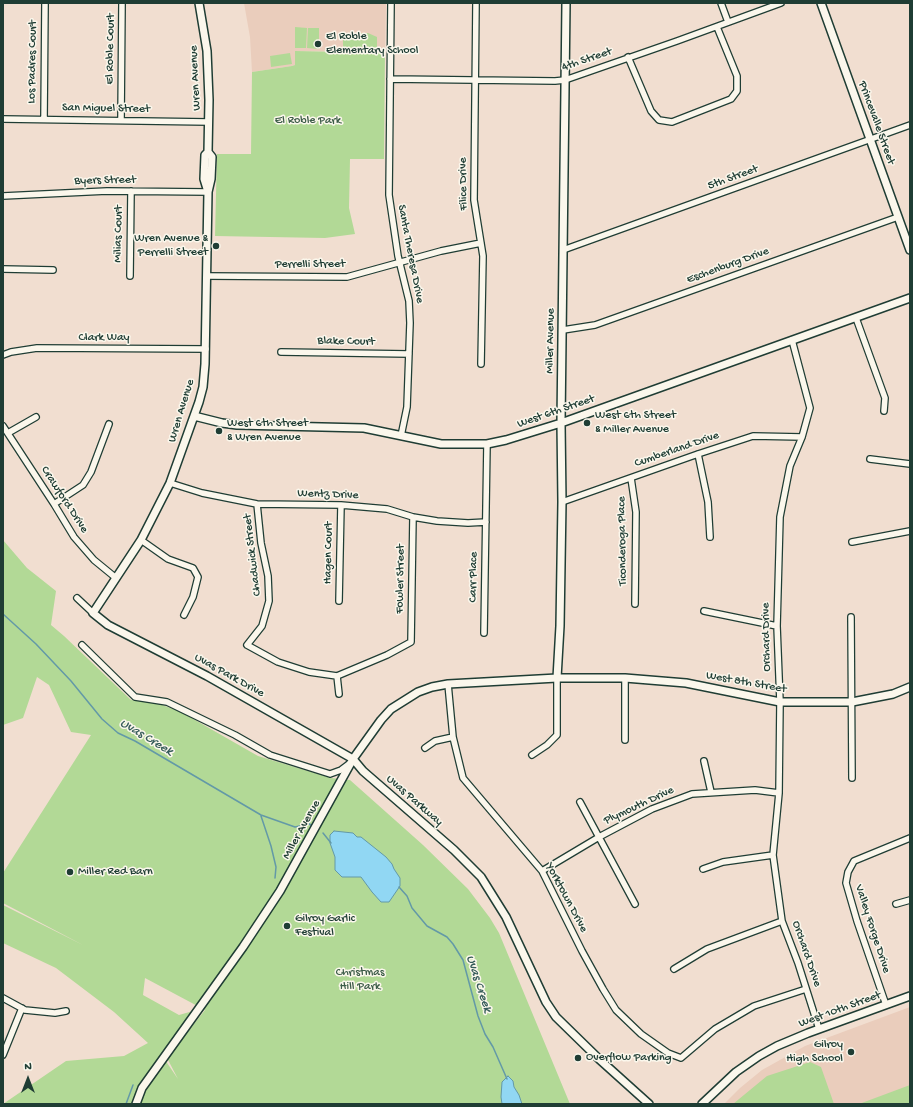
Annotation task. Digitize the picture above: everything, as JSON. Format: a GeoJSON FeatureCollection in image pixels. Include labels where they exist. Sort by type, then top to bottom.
{"type":"FeatureCollection","features":[{"type":"Feature","properties":{"kind":"street","name":"El Roble Court"},"geometry":{"type":"LineString","coordinates":[[121,120],[122,3]]}},
{"type":"Feature","properties":{"kind":"street","name":"Wren Avenue"},"geometry":{"type":"LineString","coordinates":[[93,613],[141,540],[170,483],[194,416],[205,374],[208,192],[212,179],[212,157],[208,152],[208,75],[199,3]]}},
{"type":"Feature","properties":{"kind":"street","name":"Santa Theresa Drive"},"geometry":{"type":"LineString","coordinates":[[391,3],[389,195],[400,262],[409,300],[407,414],[401,436]]}},
{"type":"Feature","properties":{"kind":"street","name":"Filice Drive"},"geometry":{"type":"LineString","coordinates":[[476,3],[474,200],[483,256],[480,364]]}},
{"type":"Feature","properties":{"kind":"street","name":"Miller Avenue"},"geometry":{"type":"LineString","coordinates":[[557,678],[560,626],[562,502],[561,423],[566,3]]}},
{"type":"Feature","properties":{"kind":"street"},"geometry":{"type":"LineString","coordinates":[[721,3],[728,22]]}},
{"type":"Feature","properties":{"kind":"street","name":"4th Street"},"geometry":{"type":"LineString","coordinates":[[390,79],[475,81],[565,80],[781,3]]}},
{"type":"Feature","properties":{"kind":"street","name":"Princevalle Street"},"geometry":{"type":"LineString","coordinates":[[821,3],[910,250]]}},
{"type":"Feature","properties":{"kind":"street","name":"Los Padres Court"},"geometry":{"type":"LineString","coordinates":[[44,119],[45,4]]}},
{"type":"Feature","properties":{"kind":"street"},"geometry":{"type":"LineString","coordinates":[[628,58],[651,111],[659,120],[672,122],[730,98],[737,91],[737,76],[716,27]]}},
{"type":"Feature","properties":{"kind":"street","name":"San Miguel Street"},"geometry":{"type":"LineString","coordinates":[[3,119],[209,122]]}},
{"type":"Feature","properties":{"kind":"street","name":"5th Street"},"geometry":{"type":"LineString","coordinates":[[563,250],[910,125]]}},
{"type":"Feature","properties":{"kind":"street","name":"Byers Street"},"geometry":{"type":"LineString","coordinates":[[3,196],[131,191],[208,192]]}},
{"type":"Feature","properties":{"kind":"street","name":"Milias Court"},"geometry":{"type":"LineString","coordinates":[[130,276],[131,191]]}},
{"type":"Feature","properties":{"kind":"street","name":"Eschenburg Drive"},"geometry":{"type":"LineString","coordinates":[[563,330],[595,325],[898,218]]}},
{"type":"Feature","properties":{"kind":"street","name":"Perrelli Street"},"geometry":{"type":"LineString","coordinates":[[207,276],[347,277],[446,250],[481,243]]}},
{"type":"Feature","properties":{"kind":"street"},"geometry":{"type":"LineString","coordinates":[[3,269],[53,270]]}},
{"type":"Feature","properties":{"kind":"street","name":"West 6th Street"},"geometry":{"type":"LineString","coordinates":[[194,416],[237,425],[364,428],[441,444],[487,444],[506,440],[561,423],[910,298]]}},
{"type":"Feature","properties":{"kind":"street"},"geometry":{"type":"LineString","coordinates":[[856,318],[886,398],[884,411]]}},
{"type":"Feature","properties":{"kind":"street","name":"Orchard Drive"},"geometry":{"type":"LineString","coordinates":[[792,340],[810,408],[802,437],[790,466],[780,517],[777,626],[780,702],[779,793],[773,854],[782,921],[798,963],[819,1029]]}},
{"type":"Feature","properties":{"kind":"street","name":"Clark Way"},"geometry":{"type":"LineString","coordinates":[[3,355],[11,352],[37,348],[206,349]]}},
{"type":"Feature","properties":{"kind":"street","name":"Blake Court"},"geometry":{"type":"LineString","coordinates":[[281,352],[409,354]]}},
{"type":"Feature","properties":{"kind":"street"},"geometry":{"type":"LineString","coordinates":[[8,433],[36,417]]}},
{"type":"Feature","properties":{"kind":"street"},"geometry":{"type":"LineString","coordinates":[[54,504],[83,485],[92,472],[109,424]]}},
{"type":"Feature","properties":{"kind":"street","name":"Crawford Drive"},"geometry":{"type":"LineString","coordinates":[[3,426],[74,537],[94,560],[116,578]]}},
{"type":"Feature","properties":{"kind":"street","name":"Cumberland Drive"},"geometry":{"type":"LineString","coordinates":[[562,502],[753,436],[802,437]]}},
{"type":"Feature","properties":{"kind":"street","name":"Carr Place"},"geometry":{"type":"LineString","coordinates":[[484,633],[487,444]]}},
{"type":"Feature","properties":{"kind":"street"},"geometry":{"type":"LineString","coordinates":[[698,454],[708,502],[710,537]]}},
{"type":"Feature","properties":{"kind":"street"},"geometry":{"type":"LineString","coordinates":[[870,460],[910,464]]}},
{"type":"Feature","properties":{"kind":"street","name":"Ticonderoga Place"},"geometry":{"type":"LineString","coordinates":[[631,478],[636,512],[635,604]]}},
{"type":"Feature","properties":{"kind":"street","name":"Wentz Drive"},"geometry":{"type":"LineString","coordinates":[[170,483],[202,493],[258,504],[341,505],[387,509],[413,517],[437,521],[468,523],[486,522]]}},
{"type":"Feature","properties":{"kind":"street","name":"Chadwick Street"},"geometry":{"type":"LineString","coordinates":[[258,504],[261,543],[268,576],[269,601],[262,626],[247,645],[278,662],[309,672],[338,676]]}},
{"type":"Feature","properties":{"kind":"street","name":"Hagen Court"},"geometry":{"type":"LineString","coordinates":[[339,601],[341,505]]}},
{"type":"Feature","properties":{"kind":"street","name":"Fowler Street"},"geometry":{"type":"LineString","coordinates":[[338,676],[387,655],[411,642],[413,517]]}},
{"type":"Feature","properties":{"kind":"street"},"geometry":{"type":"LineString","coordinates":[[852,542],[910,531]]}},
{"type":"Feature","properties":{"kind":"street"},"geometry":{"type":"LineString","coordinates":[[141,540],[168,559],[193,568],[198,577],[193,597],[184,615]]}},
{"type":"Feature","properties":{"kind":"street"},"geometry":{"type":"LineString","coordinates":[[77,598],[93,613]]}},
{"type":"Feature","properties":{"kind":"street"},"geometry":{"type":"LineString","coordinates":[[704,611],[777,626]]}},
{"type":"Feature","properties":{"kind":"street","name":"Uvas Park Drive"},"geometry":{"type":"LineString","coordinates":[[93,613],[108,625],[207,676],[354,759]]}},
{"type":"Feature","properties":{"kind":"street"},"geometry":{"type":"LineString","coordinates":[[851,617],[852,778]]}},
{"type":"Feature","properties":{"kind":"street"},"geometry":{"type":"LineString","coordinates":[[82,645],[135,697],[167,702],[235,735],[270,755],[330,774],[341,770],[354,759]]}},
{"type":"Feature","properties":{"kind":"street"},"geometry":{"type":"LineString","coordinates":[[338,676],[339,694]]}},
{"type":"Feature","properties":{"kind":"street","name":"Miller Avenue"},"geometry":{"type":"LineString","coordinates":[[136,1104],[142,1088],[243,947],[280,890],[354,759],[381,720],[391,709],[418,692],[432,687],[448,684],[557,678],[625,678]]}},
{"type":"Feature","properties":{"kind":"street"},"geometry":{"type":"LineString","coordinates":[[532,755],[547,745],[557,735],[557,678]]}},
{"type":"Feature","properties":{"kind":"street"},"geometry":{"type":"LineString","coordinates":[[625,678],[625,740]]}},
{"type":"Feature","properties":{"kind":"street","name":"West 8th Street"},"geometry":{"type":"LineString","coordinates":[[625,678],[686,683],[780,702],[852,702],[893,694],[910,687]]}},
{"type":"Feature","properties":{"kind":"street","name":"Yorktown Drive"},"geometry":{"type":"LineString","coordinates":[[448,684],[453,737],[463,778],[542,871],[582,951],[603,989],[616,1010],[641,1034],[668,1053],[680,1058],[714,1029],[754,1006],[806,989]]}},
{"type":"Feature","properties":{"kind":"street"},"geometry":{"type":"LineString","coordinates":[[425,748],[435,741],[453,737]]}},
{"type":"Feature","properties":{"kind":"street","name":"Uvas Parkway"},"geometry":{"type":"LineString","coordinates":[[354,759],[363,771],[454,850],[481,877],[506,917],[546,1002],[556,1017],[599,1059],[649,1104]]}},
{"type":"Feature","properties":{"kind":"street"},"geometry":{"type":"LineString","coordinates":[[704,761],[711,792]]}},
{"type":"Feature","properties":{"kind":"street","name":"Plymouth Drive"},"geometry":{"type":"LineString","coordinates":[[542,871],[599,837],[652,809],[692,794],[755,790],[779,793]]}},
{"type":"Feature","properties":{"kind":"street"},"geometry":{"type":"LineString","coordinates":[[580,802],[634,904]]}},
{"type":"Feature","properties":{"kind":"street","name":"Valley Forge Drive"},"geometry":{"type":"LineString","coordinates":[[886,1005],[857,921],[846,883],[848,872],[854,861],[910,838]]}},
{"type":"Feature","properties":{"kind":"street"},"geometry":{"type":"LineString","coordinates":[[703,869],[723,862],[773,854]]}},
{"type":"Feature","properties":{"kind":"street"},"geometry":{"type":"LineString","coordinates":[[896,904],[910,900]]}},
{"type":"Feature","properties":{"kind":"street"},"geometry":{"type":"LineString","coordinates":[[674,968],[707,949],[782,921]]}},
{"type":"Feature","properties":{"kind":"street","name":"West 10th Street"},"geometry":{"type":"LineString","coordinates":[[702,1104],[728,1078],[752,1061],[782,1044],[910,996]]}},
{"type":"Feature","properties":{"kind":"street"},"geometry":{"type":"LineString","coordinates":[[3,998],[25,1010],[55,1014],[66,1011]]}},
{"type":"Feature","properties":{"kind":"street"},"geometry":{"type":"LineString","coordinates":[[3,1055],[22,1008]]}},
{"type":"Feature","properties":{"kind":"shaded area","name":"El Roble Elementary School"},"geometry":{"type":"Polygon","coordinates":[[[244,3],[386,3],[385,52],[295,51],[295,65],[252,72],[250,37],[244,3]]]}},
{"type":"Feature","properties":{"kind":"shaded area","name":"Gilroy High School"},"geometry":{"type":"Polygon","coordinates":[[[910,1007],[910,1104],[724,1104],[740,1088],[762,1070],[805,1046],[910,1007]]]}},
{"type":"Feature","properties":{"kind":"green space"},"geometry":{"type":"Polygon","coordinates":[[[295,27],[307,28],[306,48],[295,48],[295,27]]]}},
{"type":"Feature","properties":{"kind":"green space"},"geometry":{"type":"Polygon","coordinates":[[[308,28],[319,28],[319,49],[307,48],[308,28]]]}},
{"type":"Feature","properties":{"kind":"green space","name":"El Roble Park"},"geometry":{"type":"Polygon","coordinates":[[[343,33],[368,33],[377,37],[377,52],[385,52],[384,159],[350,159],[349,208],[355,234],[325,238],[215,236],[217,154],[251,154],[252,72],[295,65],[295,51],[343,52],[343,33]]]}},
{"type":"Feature","properties":{"kind":"green space"},"geometry":{"type":"Polygon","coordinates":[[[290,53],[292,64],[271,67],[270,56],[290,53]]]}},
{"type":"Feature","properties":{"kind":"green space","name":"Christmas Hill Park"},"geometry":{"type":"Polygon","coordinates":[[[3,540],[27,568],[56,591],[51,625],[131,700],[157,703],[181,712],[258,756],[331,778],[350,780],[423,845],[468,889],[490,918],[499,933],[570,1104],[3,1104],[66,1061],[124,1056],[148,1043],[114,1012],[56,968],[3,943],[3,905],[83,945],[3,903],[3,873],[91,735],[71,732],[49,685],[37,677],[23,718],[3,725],[3,540]],[[145,978],[143,995],[179,1015],[193,1011],[161,1054],[178,1079],[167,1058],[205,1010],[145,978]]]}},
{"type":"Feature","properties":{"kind":"green space"},"geometry":{"type":"Polygon","coordinates":[[[810,1062],[821,1067],[834,1104],[733,1104],[767,1076],[810,1062]]]}},
{"type":"Feature","properties":{"kind":"green space"},"geometry":{"type":"Polygon","coordinates":[[[910,1085],[910,1104],[859,1104],[910,1085]]]}},
{"type":"Feature","properties":{"kind":"water"},"geometry":{"type":"Polygon","coordinates":[[[334,831],[353,833],[357,837],[361,837],[386,857],[392,864],[400,878],[400,886],[389,902],[381,902],[361,877],[342,877],[335,870],[335,857],[330,843],[330,835],[334,831]]]}},
{"type":"Feature","properties":{"kind":"water"},"geometry":{"type":"Polygon","coordinates":[[[508,1076],[513,1081],[514,1087],[522,1104],[502,1104],[502,1082],[508,1076]]]}},
{"type":"Feature","properties":{"kind":"waterway","name":"Uvas Creek"},"geometry":{"type":"LineString","coordinates":[[3,614],[36,644],[71,681],[102,719],[118,733],[135,741],[261,815],[295,827],[309,824],[313,826]]}},
{"type":"Feature","properties":{"kind":"waterway"},"geometry":{"type":"LineString","coordinates":[[261,816],[276,867],[275,878]]}},
{"type":"Feature","properties":{"kind":"waterway","name":"Uvas Creek"},"geometry":{"type":"LineString","coordinates":[[323,833],[331,843]]}},
{"type":"Feature","properties":{"kind":"waterway","name":"Uvas Creek"},"geometry":{"type":"LineString","coordinates":[[399,887],[407,896],[412,908],[427,926],[447,937],[463,960],[478,1016],[507,1079]]}},
{"type":"Feature","properties":{"kind":"waterway"},"geometry":{"type":"LineString","coordinates":[[126,1104],[133,1085]]}},
{"type":"Feature","properties":{"kind":"place","name":"El Roble Elementary School"},"geometry":{"type":"Point","coordinates":[318,44]}},
{"type":"Feature","properties":{"kind":"place","name":"Wren Avenue & Perrelli Street"},"geometry":{"type":"Point","coordinates":[216,246]}},
{"type":"Feature","properties":{"kind":"place","name":"West 6th Street & Miller Avenue"},"geometry":{"type":"Point","coordinates":[587,423]}},
{"type":"Feature","properties":{"kind":"place","name":"West 6th Street & Wren Avenue"},"geometry":{"type":"Point","coordinates":[219,431]}},
{"type":"Feature","properties":{"kind":"place","name":"Miller Red Barn"},"geometry":{"type":"Point","coordinates":[70,872]}},
{"type":"Feature","properties":{"kind":"place","name":"Gilroy Garlic Festival"},"geometry":{"type":"Point","coordinates":[287,926]}},
{"type":"Feature","properties":{"kind":"place","name":"Gilroy High School"},"geometry":{"type":"Point","coordinates":[851,1052]}},
{"type":"Feature","properties":{"kind":"place","name":"Overflow Parking"},"geometry":{"type":"Point","coordinates":[578,1058]}}]}
